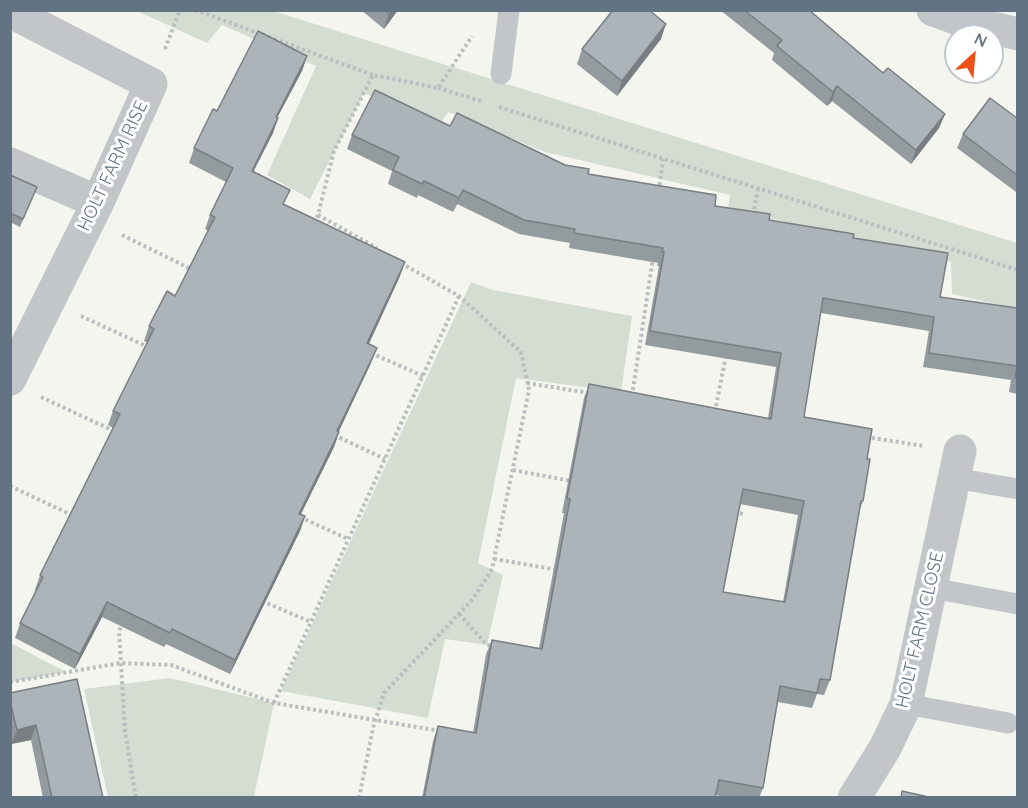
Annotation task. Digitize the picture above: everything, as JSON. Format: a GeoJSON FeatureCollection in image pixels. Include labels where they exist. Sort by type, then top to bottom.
{"type":"FeatureCollection","features":[{"type":"Feature","properties":{"kind":"street"},"geometry":{"type":"LineString","coordinates":[[933,10],[964,21],[1017,34]]}},
{"type":"Feature","properties":{"kind":"street","name":"HOLT FARM RISE"},"geometry":{"type":"LineString","coordinates":[[17,375],[49,301],[94,210],[151,84],[21,17]]}},
{"type":"Feature","properties":{"kind":"street"},"geometry":{"type":"LineString","coordinates":[[10,164],[94,210]]}},
{"type":"Feature","properties":{"kind":"street","name":"HOLT FARM CLOSE"},"geometry":{"type":"LineString","coordinates":[[854,798],[885,748],[906,704],[957,464]]}},
{"type":"Feature","properties":{"kind":"lane"},"geometry":{"type":"LineString","coordinates":[[501,74],[509,10]]}},
{"type":"Feature","properties":{"kind":"lane"},"geometry":{"type":"LineString","coordinates":[[957,464],[1017,489]]}},
{"type":"Feature","properties":{"kind":"lane"},"geometry":{"type":"LineString","coordinates":[[931,588],[1017,604]]}},
{"type":"Feature","properties":{"kind":"lane"},"geometry":{"type":"LineString","coordinates":[[906,704],[1008,723]]}},
{"type":"Feature","properties":{"kind":"path"},"geometry":{"type":"LineString","coordinates":[[195,10],[373,75],[438,88],[1017,270]]}},
{"type":"Feature","properties":{"kind":"path"},"geometry":{"type":"LineString","coordinates":[[438,88],[475,31]]}},
{"type":"Feature","properties":{"kind":"path"},"geometry":{"type":"LineString","coordinates":[[313,225],[318,214],[334,151],[373,75]]}},
{"type":"Feature","properties":{"kind":"path"},"geometry":{"type":"LineString","coordinates":[[659,192],[663,159]]}},
{"type":"Feature","properties":{"kind":"path"},"geometry":{"type":"LineString","coordinates":[[751,223],[758,188]]}},
{"type":"Feature","properties":{"kind":"path"},"geometry":{"type":"LineString","coordinates":[[94,210],[201,274]]}},
{"type":"Feature","properties":{"kind":"path"},"geometry":{"type":"LineString","coordinates":[[318,214],[378,249]]}},
{"type":"Feature","properties":{"kind":"path"},"geometry":{"type":"LineString","coordinates":[[631,399],[654,247]]}},
{"type":"Feature","properties":{"kind":"path"},"geometry":{"type":"LineString","coordinates":[[359,798],[375,719],[384,693],[473,599],[492,569],[529,390],[521,352],[459,296],[399,261]]}},
{"type":"Feature","properties":{"kind":"path"},"geometry":{"type":"LineString","coordinates":[[274,704],[459,296]]}},
{"type":"Feature","properties":{"kind":"path"},"geometry":{"type":"LineString","coordinates":[[49,301],[152,349]]}},
{"type":"Feature","properties":{"kind":"path"},"geometry":{"type":"LineString","coordinates":[[705,411],[715,413],[728,347]]}},
{"type":"Feature","properties":{"kind":"path"},"geometry":{"type":"LineString","coordinates":[[369,352],[423,376]]}},
{"type":"Feature","properties":{"kind":"path"},"geometry":{"type":"LineString","coordinates":[[17,375],[124,435]]}},
{"type":"Feature","properties":{"kind":"path"},"geometry":{"type":"LineString","coordinates":[[527,383],[597,394]]}},
{"type":"Feature","properties":{"kind":"path"},"geometry":{"type":"LineString","coordinates":[[331,434],[385,459]]}},
{"type":"Feature","properties":{"kind":"path"},"geometry":{"type":"LineString","coordinates":[[861,436],[957,464]]}},
{"type":"Feature","properties":{"kind":"path"},"geometry":{"type":"LineString","coordinates":[[513,470],[582,483]]}},
{"type":"Feature","properties":{"kind":"path"},"geometry":{"type":"LineString","coordinates":[[10,486],[83,520]]}},
{"type":"Feature","properties":{"kind":"path"},"geometry":{"type":"LineString","coordinates":[[732,512],[744,514]]}},
{"type":"Feature","properties":{"kind":"path"},"geometry":{"type":"LineString","coordinates":[[294,514],[348,539]]}},
{"type":"Feature","properties":{"kind":"path"},"geometry":{"type":"LineString","coordinates":[[494,559],[564,572]]}},
{"type":"Feature","properties":{"kind":"path"},"geometry":{"type":"LineString","coordinates":[[259,600],[310,622]]}},
{"type":"Feature","properties":{"kind":"path"},"geometry":{"type":"LineString","coordinates":[[128,612],[119,631],[125,731],[136,798]]}},
{"type":"Feature","properties":{"kind":"path"},"geometry":{"type":"LineString","coordinates":[[459,614],[487,645],[498,647]]}},
{"type":"Feature","properties":{"kind":"path"},"geometry":{"type":"LineString","coordinates":[[10,682],[121,663],[171,665],[274,704],[445,732]]}},
{"type":"Feature","properties":{"kind":"shaded area"},"geometry":{"type":"Polygon","coordinates":[[[137,11],[273,11],[1017,243],[1017,309],[952,294],[951,262],[728,208],[730,195],[545,152],[448,112],[439,126],[364,93],[310,199],[267,175],[316,66],[222,25],[207,43],[137,11]]]}},
{"type":"Feature","properties":{"kind":"shaded area"},"geometry":{"type":"Polygon","coordinates":[[[471,282],[493,290],[632,316],[621,392],[516,378],[478,563],[503,575],[487,645],[445,639],[428,718],[281,691],[471,282]]]}},
{"type":"Feature","properties":{"kind":"shaded area"},"geometry":{"type":"Polygon","coordinates":[[[11,643],[66,672],[11,682],[11,643]]]}},
{"type":"Feature","properties":{"kind":"shaded area"},"geometry":{"type":"Polygon","coordinates":[[[170,678],[274,703],[254,797],[108,797],[84,689],[170,678]]]}},
{"type":"Feature","properties":{"kind":"building"},"geometry":{"type":"Polygon","coordinates":[[[613,10],[649,10],[666,24],[622,81],[582,49],[613,10]]]}},
{"type":"Feature","properties":{"kind":"building"},"geometry":{"type":"Polygon","coordinates":[[[744,10],[809,10],[883,73],[888,68],[945,114],[916,150],[837,86],[833,92],[777,46],[782,40],[744,10]]]}},
{"type":"Feature","properties":{"kind":"building"},"geometry":{"type":"Polygon","coordinates":[[[258,31],[307,56],[252,171],[290,190],[283,204],[405,262],[367,343],[377,348],[299,514],[305,516],[235,660],[172,629],[170,633],[107,602],[80,654],[20,623],[43,577],[40,575],[120,414],[113,411],[154,329],[149,326],[167,291],[175,296],[215,217],[210,215],[233,168],[194,148],[213,109],[217,111],[258,31]]]}},
{"type":"Feature","properties":{"kind":"building"},"geometry":{"type":"Polygon","coordinates":[[[375,90],[450,126],[457,113],[565,165],[589,169],[588,174],[716,195],[715,206],[770,214],[769,220],[854,234],[853,238],[948,253],[940,297],[1017,308],[1017,366],[929,353],[934,317],[823,298],[804,417],[872,429],[867,459],[870,459],[830,680],[820,679],[817,693],[780,686],[763,788],[719,780],[715,798],[424,798],[438,726],[476,733],[492,640],[542,649],[589,384],[771,419],[781,353],[650,331],[663,248],[574,233],[575,229],[524,220],[463,190],[459,198],[424,181],[422,184],[393,170],[399,157],[352,135],[375,90]],[[743,489],[723,592],[785,602],[804,501],[743,489]]]}},
{"type":"Feature","properties":{"kind":"building"},"geometry":{"type":"Polygon","coordinates":[[[990,98],[1017,118],[1017,175],[963,134],[990,98]]]}},
{"type":"Feature","properties":{"kind":"building"},"geometry":{"type":"Polygon","coordinates":[[[10,175],[37,187],[23,219],[10,213],[10,175]]]}},
{"type":"Feature","properties":{"kind":"building"},"geometry":{"type":"Polygon","coordinates":[[[77,679],[103,798],[52,798],[36,725],[17,730],[10,702],[10,693],[77,679]]]}},
{"type":"Feature","properties":{"kind":"building"},"geometry":{"type":"Polygon","coordinates":[[[902,791],[933,798],[901,798],[902,791]]]}}]}
